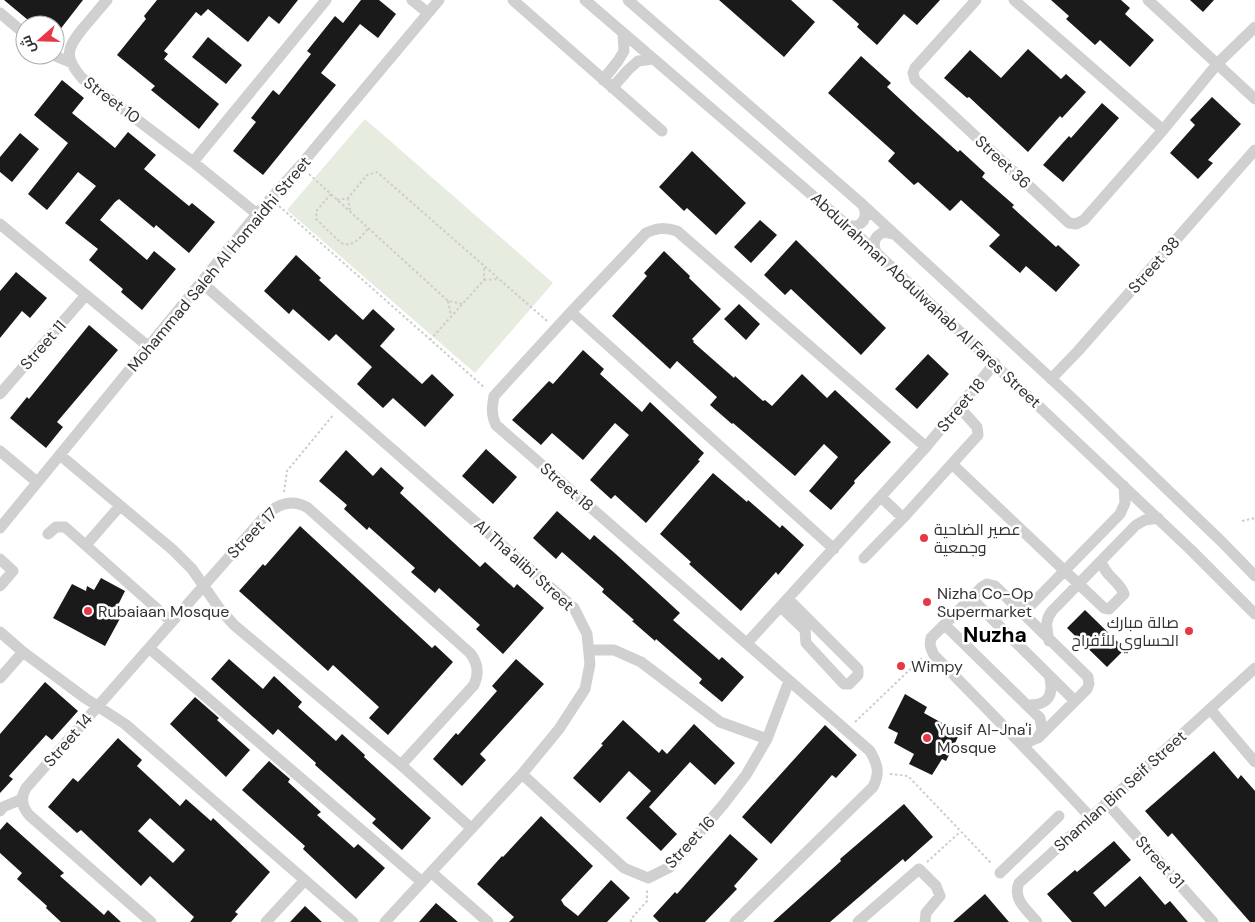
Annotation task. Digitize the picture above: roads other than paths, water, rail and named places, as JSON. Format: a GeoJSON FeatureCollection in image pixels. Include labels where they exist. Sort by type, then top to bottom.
{"type":"FeatureCollection","features":[{"type":"Feature","properties":{"kind":"street","name":"Street 10"},"geometry":{"type":"LineString","coordinates":[[107,0],[71,43],[70,53],[72,62],[82,78],[193,162],[257,214]]}},
{"type":"Feature","properties":{"kind":"street"},"geometry":{"type":"LineString","coordinates":[[193,162],[326,0]]}},
{"type":"Feature","properties":{"kind":"street"},"geometry":{"type":"LineString","coordinates":[[412,0],[428,13]]}},
{"type":"Feature","properties":{"kind":"street","name":"Mohammad Saleh Al Homaidhi Street"},"geometry":{"type":"LineString","coordinates":[[0,528],[257,214],[300,166],[439,0]]}},
{"type":"Feature","properties":{"kind":"street"},"geometry":{"type":"LineString","coordinates":[[513,0],[662,131]]}},
{"type":"Feature","properties":{"kind":"street","name":"Abdulrahman Abdulwahab Al Fares Street"},"geometry":{"type":"LineString","coordinates":[[584,0],[848,226],[996,363],[1255,614]]}},
{"type":"Feature","properties":{"kind":"street","name":"Abdulrahman Abdulwahab Al Fares Street"},"geometry":{"type":"LineString","coordinates":[[628,0],[863,206],[1051,378],[1255,576]]}},
{"type":"Feature","properties":{"kind":"street","name":"Street 36"},"geometry":{"type":"LineString","coordinates":[[976,0],[915,68],[913,73],[915,80],[1069,223],[1076,224],[1084,220],[1218,64],[1255,27]]}},
{"type":"Feature","properties":{"kind":"street"},"geometry":{"type":"LineString","coordinates":[[1014,0],[1163,130]]}},
{"type":"Feature","properties":{"kind":"street"},"geometry":{"type":"LineString","coordinates":[[1148,0],[1255,99]]}},
{"type":"Feature","properties":{"kind":"street"},"geometry":{"type":"LineString","coordinates":[[0,13],[15,26]]}},
{"type":"Feature","properties":{"kind":"street"},"geometry":{"type":"LineString","coordinates":[[603,80],[624,51],[623,33]]}},
{"type":"Feature","properties":{"kind":"street"},"geometry":{"type":"LineString","coordinates":[[65,59],[72,62]]}},
{"type":"Feature","properties":{"kind":"street"},"geometry":{"type":"LineString","coordinates":[[612,88],[638,61],[653,59]]}},
{"type":"Feature","properties":{"kind":"street","name":"Street 38"},"geometry":{"type":"LineString","coordinates":[[1051,378],[1078,351],[1255,150]]}},
{"type":"Feature","properties":{"kind":"street"},"geometry":{"type":"LineString","coordinates":[[848,226],[857,226],[864,219],[866,215],[863,206]]}},
{"type":"Feature","properties":{"kind":"street"},"geometry":{"type":"LineString","coordinates":[[0,224],[149,347]]}},
{"type":"Feature","properties":{"kind":"street","name":"Street 18"},"geometry":{"type":"LineString","coordinates":[[735,922],[873,787],[878,776],[877,762],[870,752],[846,730],[496,425],[492,417],[494,396],[646,233],[656,228],[666,227],[676,231],[926,447]]}},
{"type":"Feature","properties":{"kind":"street"},"geometry":{"type":"LineString","coordinates":[[876,252],[874,242],[879,234],[884,232],[894,234]]}},
{"type":"Feature","properties":{"kind":"street","name":"Al Tha'alibi Street"},"geometry":{"type":"LineString","coordinates":[[202,282],[574,608],[587,634],[590,664],[585,689],[559,729],[522,774],[385,922]]}},
{"type":"Feature","properties":{"kind":"street","name":"Street 11"},"geometry":{"type":"LineString","coordinates":[[0,394],[86,295]]}},
{"type":"Feature","properties":{"kind":"street"},"geometry":{"type":"LineString","coordinates":[[571,312],[834,549]]}},
{"type":"Feature","properties":{"kind":"street","name":"Street 18"},"geometry":{"type":"LineString","coordinates":[[747,643],[926,447],[996,363]]}},
{"type":"Feature","properties":{"kind":"street"},"geometry":{"type":"LineString","coordinates":[[864,558],[976,437],[979,432],[976,424],[959,408]]}},
{"type":"Feature","properties":{"kind":"street"},"geometry":{"type":"LineString","coordinates":[[0,451],[37,482]]}},
{"type":"Feature","properties":{"kind":"street"},"geometry":{"type":"LineString","coordinates":[[60,455],[173,550],[192,569],[219,608],[234,624],[401,765],[471,828]]}},
{"type":"Feature","properties":{"kind":"street"},"geometry":{"type":"LineString","coordinates":[[952,464],[1107,610],[1113,607],[1122,597],[1123,591],[1108,576],[1101,561]]}},
{"type":"Feature","properties":{"kind":"street"},"geometry":{"type":"LineString","coordinates":[[1016,607],[1028,607],[1032,604],[1120,514],[1125,503],[1124,486]]}},
{"type":"Feature","properties":{"kind":"street"},"geometry":{"type":"LineString","coordinates":[[881,497],[902,518]]}},
{"type":"Feature","properties":{"kind":"street","name":"Street 17"},"geometry":{"type":"LineString","coordinates":[[98,706],[264,516],[282,504],[294,502],[308,508],[474,658],[478,676],[474,685],[401,765]]}},
{"type":"Feature","properties":{"kind":"street"},"geometry":{"type":"LineString","coordinates":[[86,545],[120,506]]}},
{"type":"Feature","properties":{"kind":"street"},"geometry":{"type":"LineString","coordinates":[[1049,640],[1046,625],[1047,617],[1136,525],[1145,520],[1158,518]]}},
{"type":"Feature","properties":{"kind":"street"},"geometry":{"type":"LineString","coordinates":[[48,534],[56,527],[62,526],[68,529],[172,622]]}},
{"type":"Feature","properties":{"kind":"street"},"geometry":{"type":"LineString","coordinates":[[0,559],[13,571],[0,586]]}},
{"type":"Feature","properties":{"kind":"street"},"geometry":{"type":"LineString","coordinates":[[1016,739],[1026,743],[1039,737],[1087,689],[1089,684],[1088,678],[991,584],[982,587],[931,638],[930,642],[934,655],[1091,818]]}},
{"type":"Feature","properties":{"kind":"street"},"geometry":{"type":"LineString","coordinates":[[971,598],[1075,701]]}},
{"type":"Feature","properties":{"kind":"street"},"geometry":{"type":"LineString","coordinates":[[784,603],[858,670],[858,675],[849,684],[844,684],[806,643],[808,626]]}},
{"type":"Feature","properties":{"kind":"street"},"geometry":{"type":"LineString","coordinates":[[945,624],[1040,718],[1042,730],[1035,746],[1038,761]]}},
{"type":"Feature","properties":{"kind":"street"},"geometry":{"type":"LineString","coordinates":[[0,632],[23,652],[98,706]]}},
{"type":"Feature","properties":{"kind":"street"},"geometry":{"type":"LineString","coordinates":[[150,648],[422,882]]}},
{"type":"Feature","properties":{"kind":"street"},"geometry":{"type":"LineString","coordinates":[[588,650],[614,650],[641,662],[720,722],[767,739]]}},
{"type":"Feature","properties":{"kind":"street"},"geometry":{"type":"LineString","coordinates":[[0,678],[23,652]]}},
{"type":"Feature","properties":{"kind":"street","name":"Shamlan Bin Seif Street"},"geometry":{"type":"LineString","coordinates":[[1037,922],[1021,904],[1017,896],[1016,890],[1024,878],[1255,668]]}},
{"type":"Feature","properties":{"kind":"street"},"geometry":{"type":"LineString","coordinates":[[1027,705],[1040,704],[1049,698],[1052,689],[1049,675]]}},
{"type":"Feature","properties":{"kind":"street","name":"Street 16"},"geometry":{"type":"LineString","coordinates":[[522,774],[624,868],[648,878],[670,867],[746,775],[767,739],[789,681]]}},
{"type":"Feature","properties":{"kind":"street","name":"Street 14"},"geometry":{"type":"LineString","coordinates":[[22,799],[26,788],[98,706],[126,724],[353,922]]}},
{"type":"Feature","properties":{"kind":"street"},"geometry":{"type":"LineString","coordinates":[[1210,709],[1255,762]]}},
{"type":"Feature","properties":{"kind":"street"},"geometry":{"type":"LineString","coordinates":[[0,810],[22,799],[29,815],[151,922]]}},
{"type":"Feature","properties":{"kind":"street","name":"Street 31"},"geometry":{"type":"LineString","coordinates":[[1106,802],[1213,922]]}},
{"type":"Feature","properties":{"kind":"street"},"geometry":{"type":"LineString","coordinates":[[1000,873],[1059,816]]}},
{"type":"Feature","properties":{"kind":"street"},"geometry":{"type":"LineString","coordinates":[[1030,844],[1045,859]]}},
{"type":"Feature","properties":{"kind":"street"},"geometry":{"type":"LineString","coordinates":[[858,922],[919,869],[936,886],[940,896],[926,913],[925,922]]}},
{"type":"Feature","properties":{"kind":"street"},"geometry":{"type":"LineString","coordinates":[[431,872],[488,922]]}},
{"type":"Feature","properties":{"kind":"street"},"geometry":{"type":"LineString","coordinates":[[266,922],[305,880]]}},
{"type":"Feature","properties":{"kind":"place","name":"عصير الضاحية وجمعية"},"geometry":{"type":"Point","coordinates":[924,538]}},
{"type":"Feature","properties":{"kind":"place","name":"Nizha Co-Op Supermarket"},"geometry":{"type":"Point","coordinates":[927,602]}},
{"type":"Feature","properties":{"kind":"place","name":"Rubaiaan Mosque"},"geometry":{"type":"Point","coordinates":[88,611]}},
{"type":"Feature","properties":{"kind":"place","name":"صالة مبارك الحساوي للأفراح"},"geometry":{"type":"Point","coordinates":[1189,631]}},
{"type":"Feature","properties":{"kind":"place","name":"Wimpy"},"geometry":{"type":"Point","coordinates":[901,666]}},
{"type":"Feature","properties":{"kind":"place","name":"Yusif Al-Jna'i Mosque"},"geometry":{"type":"Point","coordinates":[927,738]}},
{"type":"Feature","properties":{"kind":"district","name":"Nuzha"},"geometry":{"type":"Point","coordinates":[995,635]}}]}
